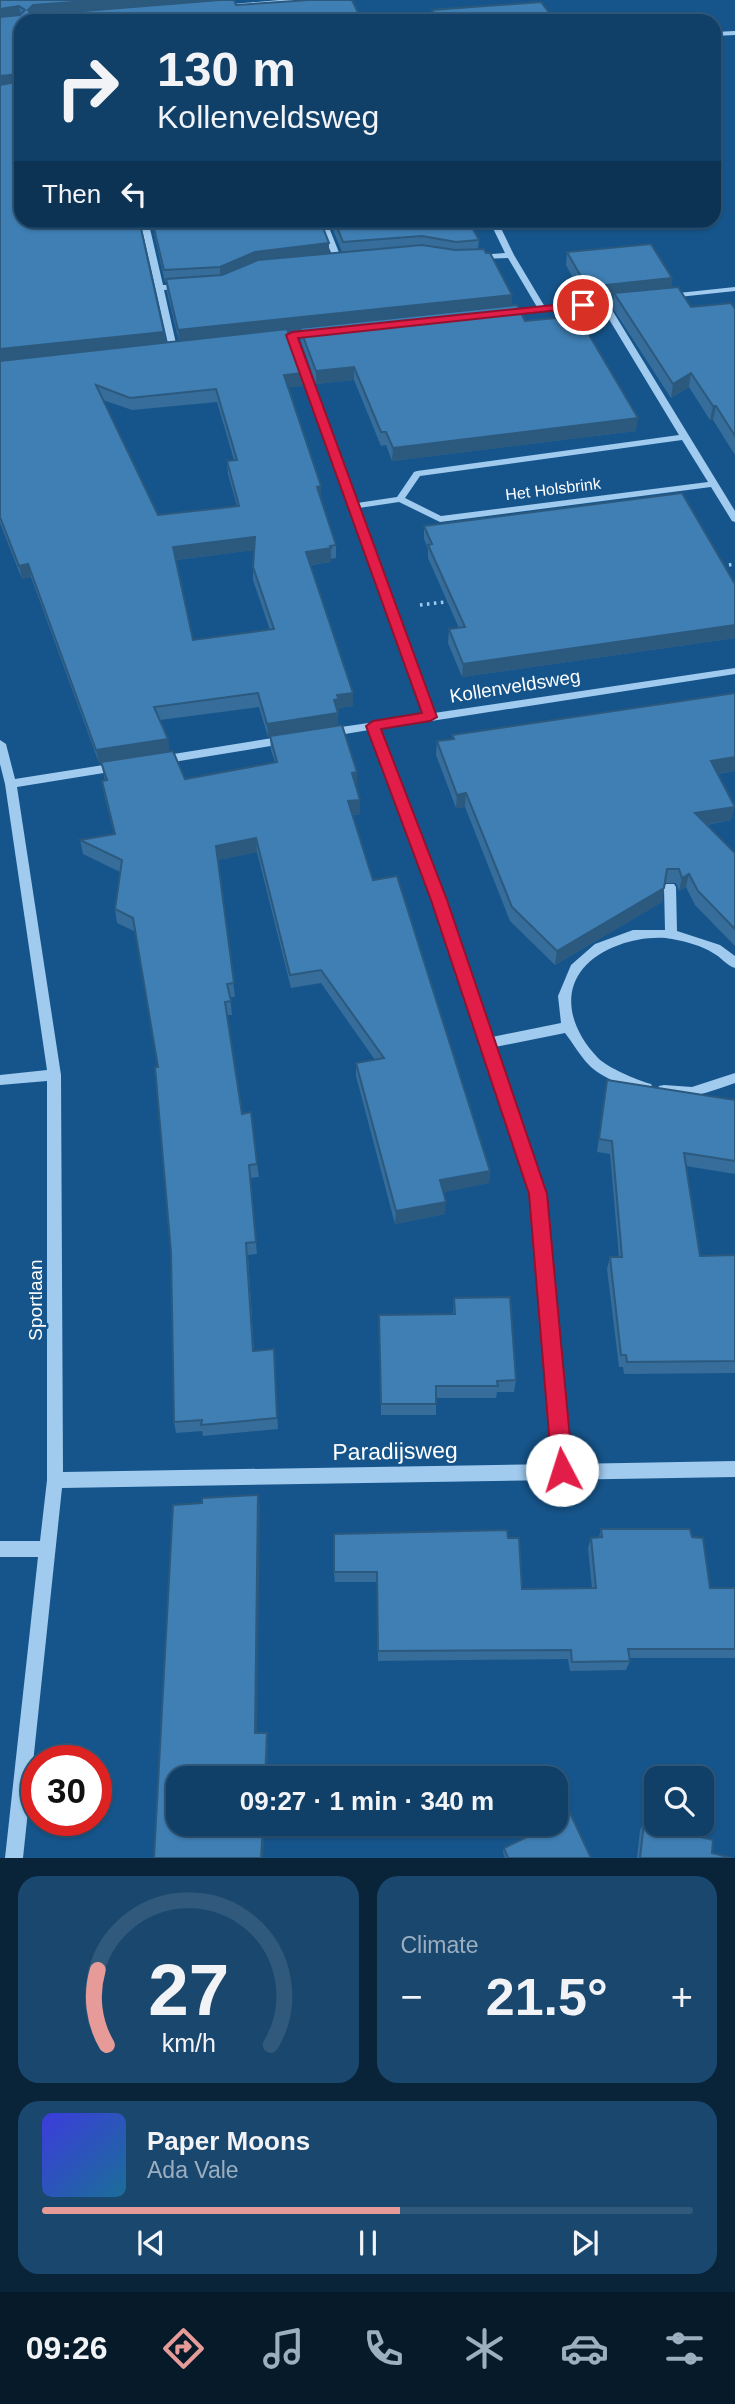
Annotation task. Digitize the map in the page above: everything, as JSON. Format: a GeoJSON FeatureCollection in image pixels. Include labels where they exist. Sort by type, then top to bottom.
{"type":"FeatureCollection","features":[{"type":"Feature","properties":{"kind":"street"},"geometry":{"type":"LineString","coordinates":[[209,7],[303,0]]}},
{"type":"Feature","properties":{"kind":"street"},"geometry":{"type":"LineString","coordinates":[[146,228],[173,348]]}},
{"type":"Feature","properties":{"kind":"street"},"geometry":{"type":"LineString","coordinates":[[325,228],[338,260]]}},
{"type":"Feature","properties":{"kind":"street"},"geometry":{"type":"LineString","coordinates":[[496,228],[542,309]]}},
{"type":"Feature","properties":{"kind":"street"},"geometry":{"type":"LineString","coordinates":[[468,258],[510,256]]}},
{"type":"Feature","properties":{"kind":"street"},"geometry":{"type":"LineString","coordinates":[[325,262],[352,259]]}},
{"type":"Feature","properties":{"kind":"street"},"geometry":{"type":"LineString","coordinates":[[160,288],[185,286]]}},
{"type":"Feature","properties":{"kind":"street"},"geometry":{"type":"LineString","coordinates":[[656,298],[735,289]]}},
{"type":"Feature","properties":{"kind":"street"},"geometry":{"type":"LineString","coordinates":[[500,314],[643,299]]}},
{"type":"Feature","properties":{"kind":"street"},"geometry":{"type":"LineString","coordinates":[[603,303],[735,519]]}},
{"type":"Feature","properties":{"kind":"street"},"geometry":{"type":"LineString","coordinates":[[265,338],[333,331]]}},
{"type":"Feature","properties":{"kind":"street"},"geometry":{"type":"LineString","coordinates":[[292,335],[430,717]]}},
{"type":"Feature","properties":{"kind":"street"},"geometry":{"type":"LineString","coordinates":[[160,349],[186,347]]}},
{"type":"Feature","properties":{"kind":"street","name":"Het Holsbrink"},"geometry":{"type":"LineString","coordinates":[[686,437],[417,474],[400,499],[440,519],[714,484]]}},
{"type":"Feature","properties":{"kind":"street"},"geometry":{"type":"LineString","coordinates":[[354,506],[400,499]]}},
{"type":"Feature","properties":{"kind":"street","name":"Kollenveldsweg"},"geometry":{"type":"LineString","coordinates":[[319,735],[735,671]]}},
{"type":"Feature","properties":{"kind":"street"},"geometry":{"type":"LineString","coordinates":[[373,726],[489,1043],[538,1194],[562,1470]]}},
{"type":"Feature","properties":{"kind":"street"},"geometry":{"type":"LineString","coordinates":[[145,763],[292,739]]}},
{"type":"Feature","properties":{"kind":"street","name":"Sportlaan"},"geometry":{"type":"LineString","coordinates":[[2,753],[10,784],[54,1075],[55,1480],[14,1858]]}},
{"type":"Feature","properties":{"kind":"street"},"geometry":{"type":"LineString","coordinates":[[10,784],[131,765]]}},
{"type":"Feature","properties":{"kind":"street"},"geometry":{"type":"LineString","coordinates":[[670,887],[671,934]]}},
{"type":"Feature","properties":{"kind":"street"},"geometry":{"type":"LineString","coordinates":[[735,963],[716,948],[671,934],[633,935],[599,947],[575,968],[564,996],[568,1027],[595,1064],[640,1087],[692,1093],[735,1078]]}},
{"type":"Feature","properties":{"kind":"street"},"geometry":{"type":"LineString","coordinates":[[489,1043],[568,1027]]}},
{"type":"Feature","properties":{"kind":"street"},"geometry":{"type":"LineString","coordinates":[[0,1080],[54,1075]]}},
{"type":"Feature","properties":{"kind":"street","name":"Paradijsweg"},"geometry":{"type":"LineString","coordinates":[[55,1480],[735,1469]]}},
{"type":"Feature","properties":{"kind":"street"},"geometry":{"type":"LineString","coordinates":[[0,1549],[48,1549]]}},
{"type":"Feature","properties":{"kind":"path"},"geometry":{"type":"LineString","coordinates":[[709,568],[735,565]]}},
{"type":"Feature","properties":{"kind":"path"},"geometry":{"type":"LineString","coordinates":[[391,608],[458,600]]}},
{"type":"Feature","properties":{"kind":"building"},"geometry":{"type":"Polygon","coordinates":[[[0,0],[102,0],[33,5],[28,10],[30,13],[58,13],[220,0],[234,0],[236,5],[352,0],[359,14],[21,14],[25,10],[19,6],[0,9],[0,0]]]}},
{"type":"Feature","properties":{"kind":"building"},"geometry":{"type":"Polygon","coordinates":[[[541,2],[550,14],[434,14],[432,10],[541,2]]]}},
{"type":"Feature","properties":{"kind":"building"},"geometry":{"type":"Polygon","coordinates":[[[14,16],[14,75],[0,76],[0,17],[14,16]]]}},
{"type":"Feature","properties":{"kind":"building"},"geometry":{"type":"Polygon","coordinates":[[[14,82],[14,228],[141,228],[164,332],[0,349],[0,85],[14,82]]]}},
{"type":"Feature","properties":{"kind":"building"},"geometry":{"type":"Polygon","coordinates":[[[154,228],[323,228],[329,243],[255,252],[220,267],[164,270],[154,228]]]}},
{"type":"Feature","properties":{"kind":"building"},"geometry":{"type":"Polygon","coordinates":[[[337,228],[472,228],[479,240],[456,242],[422,236],[343,242],[337,228]]]}},
{"type":"Feature","properties":{"kind":"building"},"geometry":{"type":"Polygon","coordinates":[[[651,244],[672,278],[587,287],[567,252],[651,244]]]}},
{"type":"Feature","properties":{"kind":"building"},"geometry":{"type":"Polygon","coordinates":[[[422,245],[455,250],[484,249],[486,253],[490,253],[512,295],[178,330],[166,279],[222,275],[258,260],[422,245]]]}},
{"type":"Feature","properties":{"kind":"building"},"geometry":{"type":"Polygon","coordinates":[[[678,287],[691,307],[731,303],[735,309],[735,436],[691,373],[673,384],[614,293],[678,287]]]}},
{"type":"Feature","properties":{"kind":"building"},"geometry":{"type":"Polygon","coordinates":[[[517,305],[525,321],[578,316],[638,418],[393,448],[386,432],[381,432],[354,367],[316,371],[300,328],[517,305]]]}},
{"type":"Feature","properties":{"kind":"building"},"geometry":{"type":"Polygon","coordinates":[[[287,329],[302,373],[284,375],[321,486],[317,487],[336,545],[306,552],[353,693],[337,695],[339,699],[334,700],[338,713],[267,724],[258,693],[154,707],[168,739],[96,750],[28,564],[19,566],[0,517],[0,361],[287,329]],[[96,385],[158,515],[239,506],[227,461],[237,460],[216,389],[130,398],[96,385]],[[255,537],[173,547],[193,640],[274,629],[253,567],[255,537]]]}},
{"type":"Feature","properties":{"kind":"building"},"geometry":{"type":"Polygon","coordinates":[[[682,493],[735,584],[735,625],[463,664],[449,629],[465,627],[428,545],[432,544],[424,526],[682,493]]]}},
{"type":"Feature","properties":{"kind":"building"},"geometry":{"type":"Polygon","coordinates":[[[735,693],[735,757],[711,761],[735,807],[695,813],[735,853],[735,929],[698,891],[689,874],[682,878],[679,869],[667,869],[664,888],[557,951],[512,907],[466,793],[457,795],[437,741],[454,739],[452,735],[735,693]]]}},
{"type":"Feature","properties":{"kind":"building"},"geometry":{"type":"Polygon","coordinates":[[[342,725],[357,772],[352,773],[360,800],[348,801],[373,880],[397,876],[490,1171],[440,1180],[446,1202],[396,1211],[356,1063],[384,1058],[321,970],[290,975],[256,838],[216,846],[234,983],[227,984],[231,1001],[225,1002],[242,1114],[251,1112],[257,1164],[249,1165],[256,1242],[246,1243],[253,1351],[274,1349],[277,1418],[201,1425],[202,1420],[174,1422],[171,1252],[155,1067],[158,1067],[133,918],[115,909],[122,860],[80,840],[115,834],[102,781],[107,780],[101,762],[173,751],[185,779],[277,762],[270,736],[342,725]]]}},
{"type":"Feature","properties":{"kind":"building"},"geometry":{"type":"Polygon","coordinates":[[[607,1080],[735,1100],[735,1161],[684,1153],[700,1256],[735,1255],[735,1361],[627,1362],[626,1355],[621,1355],[610,1257],[622,1257],[612,1141],[599,1139],[607,1080]]]}},
{"type":"Feature","properties":{"kind":"building"},"geometry":{"type":"Polygon","coordinates":[[[510,1297],[516,1380],[497,1381],[498,1386],[436,1386],[436,1404],[381,1404],[379,1315],[455,1314],[454,1298],[510,1297]]]}},
{"type":"Feature","properties":{"kind":"building"},"geometry":{"type":"Polygon","coordinates":[[[258,1495],[255,1733],[267,1733],[266,1766],[166,1766],[166,1836],[262,1836],[261,1858],[154,1858],[173,1505],[202,1503],[202,1498],[258,1495]]]}},
{"type":"Feature","properties":{"kind":"building"},"geometry":{"type":"Polygon","coordinates":[[[601,1529],[690,1529],[692,1537],[703,1538],[710,1588],[735,1588],[735,1649],[628,1649],[630,1661],[572,1662],[571,1650],[378,1651],[377,1572],[334,1572],[334,1534],[507,1530],[508,1538],[519,1538],[522,1589],[596,1588],[591,1538],[602,1537],[601,1529]]]}},
{"type":"Feature","properties":{"kind":"building"},"geometry":{"type":"Polygon","coordinates":[[[568,1809],[591,1858],[508,1858],[504,1848],[529,1836],[568,1836],[568,1809]]]}},
{"type":"Feature","properties":{"kind":"building"},"geometry":{"type":"Polygon","coordinates":[[[644,1823],[644,1836],[697,1836],[713,1840],[712,1853],[732,1858],[640,1858],[644,1823]]]}},
{"type":"Feature","properties":{"kind":"route"},"geometry":{"type":"LineString","coordinates":[[562,1470],[538,1194],[439,900],[373,726],[430,717],[292,335],[583,305]]}}]}
